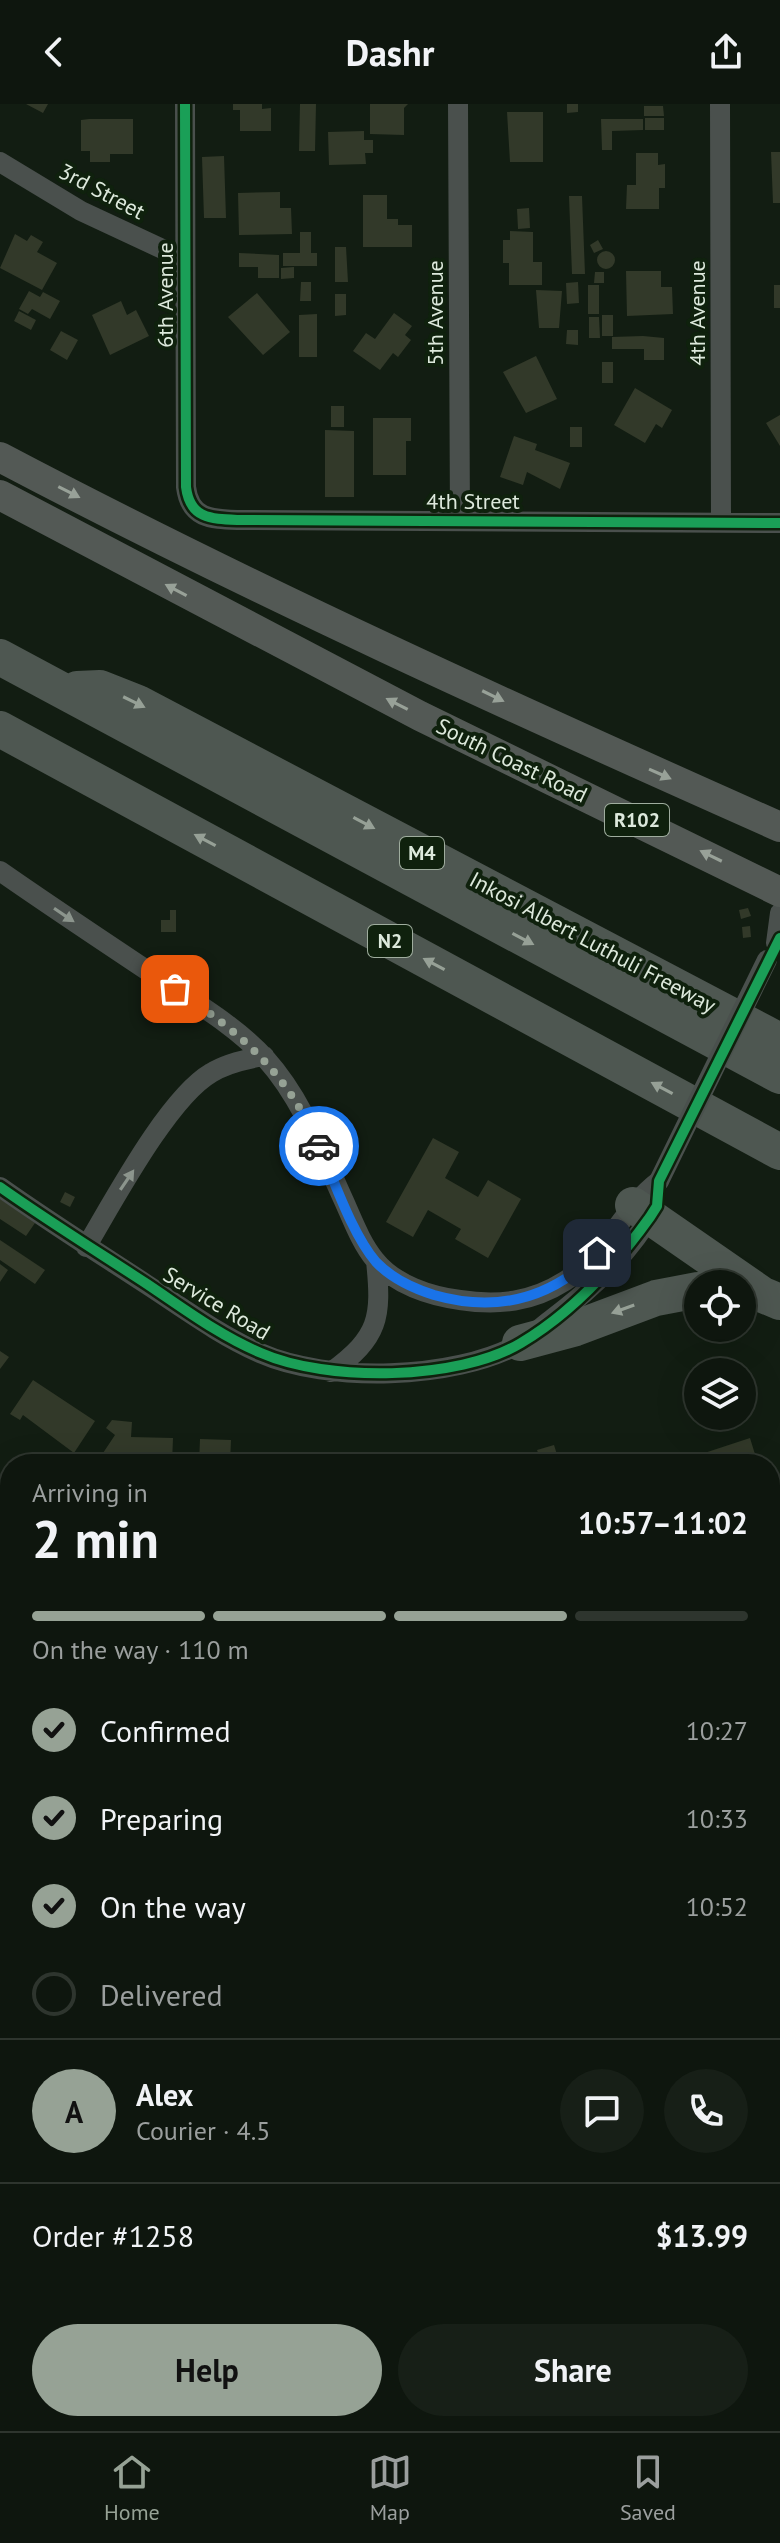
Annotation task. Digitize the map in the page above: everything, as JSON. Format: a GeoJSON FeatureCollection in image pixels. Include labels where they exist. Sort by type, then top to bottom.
{"type":"FeatureCollection","features":[{"type":"Feature","properties":{"kind":"highway"},"geometry":{"type":"LineString","coordinates":[[0,657],[780,1076]]}},
{"type":"Feature","properties":{"kind":"highway","name":"Inkosi Albert Luthuli Freeway"},"geometry":{"type":"LineString","coordinates":[[59,691],[100,688],[138,703],[780,1041]]}},
{"type":"Feature","properties":{"kind":"highway","name":"N2"},"geometry":{"type":"LineString","coordinates":[[0,729],[780,1152]]}},
{"type":"Feature","properties":{"kind":"highway"},"geometry":{"type":"LineString","coordinates":[[641,1211],[762,1297]]}},
{"type":"Feature","properties":{"kind":"highway"},"geometry":{"type":"LineString","coordinates":[[520,1343],[576,1328],[656,1298],[684,1293]]}},
{"type":"Feature","properties":{"kind":"main road","name":"R102"},"geometry":{"type":"LineString","coordinates":[[0,457],[264,589],[589,742],[780,827]]}},
{"type":"Feature","properties":{"kind":"main road","name":"South Coast Road"},"geometry":{"type":"LineString","coordinates":[[0,495],[420,716],[780,892]]}},
{"type":"Feature","properties":{"kind":"street","name":"6th Avenue"},"geometry":{"type":"LineString","coordinates":[[185,104],[186,487]]}},
{"type":"Feature","properties":{"kind":"street","name":"5th Avenue"},"geometry":{"type":"LineString","coordinates":[[458,104],[460,521]]}},
{"type":"Feature","properties":{"kind":"street","name":"4th Avenue"},"geometry":{"type":"LineString","coordinates":[[720,104],[721,522]]}},
{"type":"Feature","properties":{"kind":"street","name":"3rd Street"},"geometry":{"type":"LineString","coordinates":[[0,162],[81,211],[184,259]]}},
{"type":"Feature","properties":{"kind":"street","name":"4th Street"},"geometry":{"type":"LineString","coordinates":[[186,487],[189,505],[201,516],[210,519],[780,523]]}},
{"type":"Feature","properties":{"kind":"street","name":"Service Road"},"geometry":{"type":"LineString","coordinates":[[0,871],[223,1021],[264,1056],[313,1131],[376,1261],[379,1307],[374,1329],[357,1351],[331,1372]]}},
{"type":"Feature","properties":{"kind":"street","name":"Service Road"},"geometry":{"type":"LineString","coordinates":[[0,1187],[86,1247],[259,1353],[309,1369],[404,1372],[460,1363],[520,1343],[594,1286],[641,1211],[659,1181],[774,947],[780,913]]}},
{"type":"Feature","properties":{"kind":"street"},"geometry":{"type":"LineString","coordinates":[[86,1247],[168,1118],[195,1084],[222,1068],[264,1056]]}},
{"type":"Feature","properties":{"kind":"street","name":"Service Road"},"geometry":{"type":"LineString","coordinates":[[376,1261],[403,1283],[437,1295],[485,1304],[514,1302],[540,1294],[582,1268],[641,1211]]}},
{"type":"Feature","properties":{"kind":"building"},"geometry":{"type":"Polygon","coordinates":[[[26,104],[48,104],[43,113],[26,104]]]}},
{"type":"Feature","properties":{"kind":"building"},"geometry":{"type":"Polygon","coordinates":[[[233,104],[262,104],[262,109],[271,108],[271,131],[240,131],[240,110],[233,110],[233,104]]]}},
{"type":"Feature","properties":{"kind":"building"},"geometry":{"type":"Polygon","coordinates":[[[300,104],[316,104],[315,151],[299,151],[300,104]]]}},
{"type":"Feature","properties":{"kind":"building"},"geometry":{"type":"Polygon","coordinates":[[[370,104],[408,104],[404,108],[404,135],[370,134],[370,104]]]}},
{"type":"Feature","properties":{"kind":"building"},"geometry":{"type":"Polygon","coordinates":[[[567,104],[578,104],[578,112],[567,113],[567,104]]]}},
{"type":"Feature","properties":{"kind":"building"},"geometry":{"type":"Polygon","coordinates":[[[644,106],[663,106],[664,116],[644,116],[644,106]]]}},
{"type":"Feature","properties":{"kind":"building"},"geometry":{"type":"Polygon","coordinates":[[[507,112],[543,112],[543,162],[510,162],[507,112]]]}},
{"type":"Feature","properties":{"kind":"building"},"geometry":{"type":"Polygon","coordinates":[[[645,118],[664,118],[664,130],[645,130],[645,118]]]}},
{"type":"Feature","properties":{"kind":"building"},"geometry":{"type":"Polygon","coordinates":[[[133,119],[133,154],[110,154],[110,162],[90,162],[90,151],[81,151],[81,120],[133,119]]]}},
{"type":"Feature","properties":{"kind":"building"},"geometry":{"type":"Polygon","coordinates":[[[601,119],[643,119],[643,130],[612,131],[612,150],[602,150],[601,119]]]}},
{"type":"Feature","properties":{"kind":"building"},"geometry":{"type":"Polygon","coordinates":[[[364,131],[364,140],[373,140],[373,153],[365,153],[366,164],[329,165],[328,132],[364,131]]]}},
{"type":"Feature","properties":{"kind":"building"},"geometry":{"type":"Polygon","coordinates":[[[771,152],[780,152],[780,203],[773,203],[771,152]]]}},
{"type":"Feature","properties":{"kind":"building"},"geometry":{"type":"Polygon","coordinates":[[[636,153],[658,153],[658,165],[665,164],[665,188],[659,188],[659,209],[626,209],[627,185],[636,185],[636,153]]]}},
{"type":"Feature","properties":{"kind":"building"},"geometry":{"type":"Polygon","coordinates":[[[224,156],[226,218],[204,218],[202,157],[224,156]]]}},
{"type":"Feature","properties":{"kind":"building"},"geometry":{"type":"Polygon","coordinates":[[[280,192],[280,208],[291,208],[292,234],[239,235],[238,193],[280,192]]]}},
{"type":"Feature","properties":{"kind":"building"},"geometry":{"type":"Polygon","coordinates":[[[363,195],[387,195],[387,219],[398,219],[398,225],[412,225],[412,247],[363,247],[363,195]]]}},
{"type":"Feature","properties":{"kind":"building"},"geometry":{"type":"Polygon","coordinates":[[[569,196],[582,196],[585,274],[572,274],[569,196]]]}},
{"type":"Feature","properties":{"kind":"building"},"geometry":{"type":"Polygon","coordinates":[[[529,208],[530,228],[518,229],[517,209],[529,208]]]}},
{"type":"Feature","properties":{"kind":"building"},"geometry":{"type":"Polygon","coordinates":[[[510,231],[533,232],[533,262],[542,262],[542,285],[509,285],[509,263],[503,263],[503,240],[510,240],[510,231]]]}},
{"type":"Feature","properties":{"kind":"building"},"geometry":{"type":"Polygon","coordinates":[[[300,232],[311,232],[311,253],[317,253],[317,266],[283,266],[283,253],[300,253],[300,232]]]}},
{"type":"Feature","properties":{"kind":"building"},"geometry":{"type":"Polygon","coordinates":[[[15,234],[27,241],[31,235],[43,242],[37,252],[57,263],[42,290],[0,268],[15,234]]]}},
{"type":"Feature","properties":{"kind":"building"},"geometry":{"type":"Polygon","coordinates":[[[598,240],[603,249],[594,253],[590,245],[598,240]]]}},
{"type":"Feature","properties":{"kind":"building"},"geometry":{"type":"Polygon","coordinates":[[[335,247],[346,247],[348,282],[335,282],[335,247]]]}},
{"type":"Feature","properties":{"kind":"building"},"geometry":{"type":"Polygon","coordinates":[[[606,251],[615,260],[606,269],[597,260],[606,251]]]}},
{"type":"Feature","properties":{"kind":"building"},"geometry":{"type":"Polygon","coordinates":[[[239,253],[279,255],[279,278],[258,278],[258,267],[239,267],[239,253]]]}},
{"type":"Feature","properties":{"kind":"building"},"geometry":{"type":"Polygon","coordinates":[[[294,267],[294,278],[281,279],[281,268],[294,267]]]}},
{"type":"Feature","properties":{"kind":"building"},"geometry":{"type":"Polygon","coordinates":[[[626,271],[661,271],[661,287],[672,287],[673,314],[627,316],[626,271]]]}},
{"type":"Feature","properties":{"kind":"building"},"geometry":{"type":"Polygon","coordinates":[[[595,272],[604,272],[604,283],[594,283],[595,272]]]}},
{"type":"Feature","properties":{"kind":"building"},"geometry":{"type":"Polygon","coordinates":[[[301,282],[311,282],[311,301],[300,301],[301,282]]]}},
{"type":"Feature","properties":{"kind":"building"},"geometry":{"type":"Polygon","coordinates":[[[578,282],[579,303],[567,304],[566,283],[578,282]]]}},
{"type":"Feature","properties":{"kind":"building"},"geometry":{"type":"Polygon","coordinates":[[[588,285],[599,285],[599,314],[588,314],[588,285]]]}},
{"type":"Feature","properties":{"kind":"building"},"geometry":{"type":"Polygon","coordinates":[[[774,285],[780,285],[780,308],[774,308],[774,285]]]}},
{"type":"Feature","properties":{"kind":"building"},"geometry":{"type":"Polygon","coordinates":[[[536,290],[562,291],[559,328],[539,328],[536,290]]]}},
{"type":"Feature","properties":{"kind":"building"},"geometry":{"type":"Polygon","coordinates":[[[29,291],[40,297],[43,292],[60,301],[50,319],[32,309],[28,314],[19,309],[29,291]]]}},
{"type":"Feature","properties":{"kind":"building"},"geometry":{"type":"Polygon","coordinates":[[[257,293],[290,332],[263,355],[228,317],[257,293]]]}},
{"type":"Feature","properties":{"kind":"building"},"geometry":{"type":"Polygon","coordinates":[[[335,294],[346,294],[346,315],[335,316],[335,294]]]}},
{"type":"Feature","properties":{"kind":"building"},"geometry":{"type":"Polygon","coordinates":[[[121,301],[127,315],[136,310],[149,336],[110,355],[92,315],[121,301]]]}},
{"type":"Feature","properties":{"kind":"building"},"geometry":{"type":"Polygon","coordinates":[[[19,311],[36,320],[31,330],[14,321],[19,311]]]}},
{"type":"Feature","properties":{"kind":"building"},"geometry":{"type":"Polygon","coordinates":[[[394,313],[412,326],[405,335],[411,340],[398,357],[393,353],[380,370],[353,351],[366,333],[375,339],[394,313]]]}},
{"type":"Feature","properties":{"kind":"building"},"geometry":{"type":"Polygon","coordinates":[[[317,314],[317,357],[299,357],[299,315],[317,314]]]}},
{"type":"Feature","properties":{"kind":"building"},"geometry":{"type":"Polygon","coordinates":[[[602,315],[613,315],[613,336],[602,336],[602,315]]]}},
{"type":"Feature","properties":{"kind":"building"},"geometry":{"type":"Polygon","coordinates":[[[589,317],[599,317],[600,338],[589,338],[589,317]]]}},
{"type":"Feature","properties":{"kind":"building"},"geometry":{"type":"Polygon","coordinates":[[[567,330],[578,330],[578,345],[566,344],[567,330]]]}},
{"type":"Feature","properties":{"kind":"building"},"geometry":{"type":"Polygon","coordinates":[[[61,331],[78,340],[67,360],[50,350],[61,331]]]}},
{"type":"Feature","properties":{"kind":"building"},"geometry":{"type":"Polygon","coordinates":[[[612,337],[664,338],[664,360],[644,360],[644,349],[612,349],[612,337]]]}},
{"type":"Feature","properties":{"kind":"building"},"geometry":{"type":"Polygon","coordinates":[[[536,356],[557,399],[526,413],[503,372],[536,356]]]}},
{"type":"Feature","properties":{"kind":"building"},"geometry":{"type":"Polygon","coordinates":[[[602,362],[613,362],[613,383],[602,383],[602,362]]]}},
{"type":"Feature","properties":{"kind":"building"},"geometry":{"type":"Polygon","coordinates":[[[635,388],[672,410],[662,428],[656,424],[645,443],[614,425],[635,388]]]}},
{"type":"Feature","properties":{"kind":"building"},"geometry":{"type":"Polygon","coordinates":[[[331,406],[344,406],[344,427],[331,427],[331,406]]]}},
{"type":"Feature","properties":{"kind":"building"},"geometry":{"type":"Polygon","coordinates":[[[780,415],[780,446],[766,423],[780,415]]]}},
{"type":"Feature","properties":{"kind":"building"},"geometry":{"type":"Polygon","coordinates":[[[373,418],[411,418],[411,441],[406,441],[406,475],[373,475],[373,418]]]}},
{"type":"Feature","properties":{"kind":"building"},"geometry":{"type":"Polygon","coordinates":[[[570,427],[582,427],[582,447],[570,447],[570,427]]]}},
{"type":"Feature","properties":{"kind":"building"},"geometry":{"type":"Polygon","coordinates":[[[325,430],[354,431],[354,497],[325,497],[325,430]]]}},
{"type":"Feature","properties":{"kind":"building"},"geometry":{"type":"Polygon","coordinates":[[[514,436],[537,444],[535,450],[570,463],[560,489],[527,472],[523,485],[500,477],[514,436]]]}},
{"type":"Feature","properties":{"kind":"building"},"geometry":{"type":"Polygon","coordinates":[[[748,908],[751,916],[741,919],[739,910],[748,908]]]}},
{"type":"Feature","properties":{"kind":"building"},"geometry":{"type":"Polygon","coordinates":[[[170,910],[176,910],[176,932],[161,932],[161,920],[170,920],[170,910]]]}},
{"type":"Feature","properties":{"kind":"building"},"geometry":{"type":"Polygon","coordinates":[[[750,926],[751,937],[743,938],[742,927],[750,926]]]}},
{"type":"Feature","properties":{"kind":"building"},"geometry":{"type":"Polygon","coordinates":[[[433,1138],[459,1152],[445,1178],[478,1197],[488,1180],[521,1199],[488,1258],[455,1239],[461,1229],[428,1210],[413,1237],[386,1222],[433,1138]]]}},
{"type":"Feature","properties":{"kind":"building"},"geometry":{"type":"Polygon","coordinates":[[[65,1192],[75,1197],[70,1207],[60,1202],[65,1192]]]}},
{"type":"Feature","properties":{"kind":"building"},"geometry":{"type":"Polygon","coordinates":[[[0,1199],[35,1223],[26,1236],[0,1219],[0,1199]]]}},
{"type":"Feature","properties":{"kind":"building"},"geometry":{"type":"Polygon","coordinates":[[[0,1240],[45,1270],[35,1284],[0,1260],[0,1240]]]}},
{"type":"Feature","properties":{"kind":"building"},"geometry":{"type":"Polygon","coordinates":[[[0,1264],[8,1270],[0,1282],[0,1264]]]}},
{"type":"Feature","properties":{"kind":"building"},"geometry":{"type":"Polygon","coordinates":[[[0,1351],[9,1357],[0,1369],[0,1351]]]}},
{"type":"Feature","properties":{"kind":"building"},"geometry":{"type":"Polygon","coordinates":[[[33,1380],[95,1421],[74,1453],[23,1415],[20,1420],[10,1414],[33,1380]]]}},
{"type":"Feature","properties":{"kind":"building"},"geometry":{"type":"Polygon","coordinates":[[[112,1420],[132,1422],[131,1437],[173,1438],[172,1454],[102,1454],[115,1435],[106,1428],[112,1420]]]}},
{"type":"Feature","properties":{"kind":"building"},"geometry":{"type":"Polygon","coordinates":[[[750,1438],[755,1454],[701,1454],[750,1438]]]}},
{"type":"Feature","properties":{"kind":"building"},"geometry":{"type":"Polygon","coordinates":[[[200,1439],[231,1440],[230,1454],[199,1454],[200,1439]]]}},
{"type":"Feature","properties":{"kind":"building"},"geometry":{"type":"Polygon","coordinates":[[[554,1445],[557,1454],[538,1454],[537,1450],[554,1445]]]}},
{"type":"Feature","properties":{"kind":"cycle path"},"geometry":{"type":"LineString","coordinates":[[185,104],[186,487],[188,498],[197,511],[211,518],[239,520],[780,523]]}},
{"type":"Feature","properties":{"kind":"cycle path"},"geometry":{"type":"LineString","coordinates":[[0,1187],[216,1330],[261,1353],[321,1369],[356,1373],[428,1371],[494,1356],[540,1331],[575,1302],[608,1270],[650,1217],[657,1206],[659,1181],[780,938]]}},
{"type":"Feature","properties":{"kind":"way so far"},"geometry":{"type":"LineString","coordinates":[[175,989],[223,1021],[264,1056],[286,1086],[319,1146]]}},
{"type":"Feature","properties":{"kind":"route"},"geometry":{"type":"LineString","coordinates":[[319,1146],[364,1243],[376,1261],[415,1289],[485,1304],[514,1302],[540,1294],[565,1281],[597,1253]]}}]}
